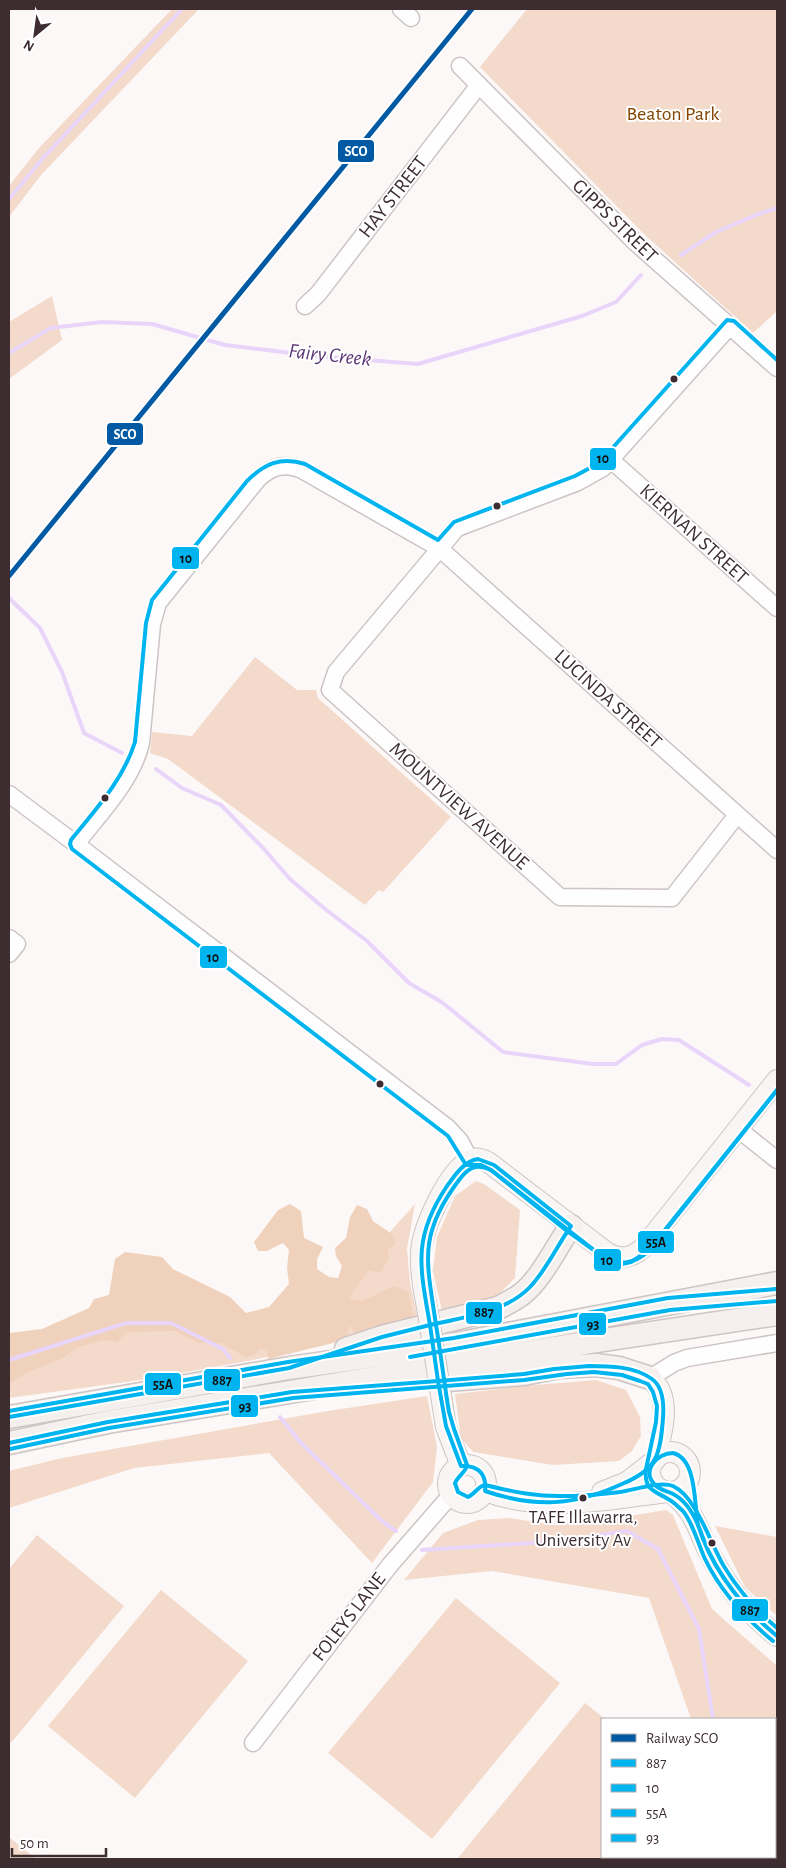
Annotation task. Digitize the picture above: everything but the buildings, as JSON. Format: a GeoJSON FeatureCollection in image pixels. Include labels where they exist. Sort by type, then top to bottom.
{"type":"FeatureCollection","features":[{"type":"Feature","properties":{"kind":"highway"},"geometry":{"type":"LineString","coordinates":[[289,1368],[382,1337],[498,1308],[512,1301],[534,1282],[571,1226]]}},
{"type":"Feature","properties":{"kind":"highway"},"geometry":{"type":"LineString","coordinates":[[9,1417],[289,1368],[455,1344],[777,1283]]}},
{"type":"Feature","properties":{"kind":"highway"},"geometry":{"type":"LineString","coordinates":[[669,1304],[777,1295]]}},
{"type":"Feature","properties":{"kind":"highway"},"geometry":{"type":"LineString","coordinates":[[9,1442],[108,1422],[674,1329],[777,1314]]}},
{"type":"Feature","properties":{"kind":"highway"},"geometry":{"type":"LineString","coordinates":[[292,1392],[524,1374],[559,1367],[596,1365],[619,1368],[650,1378]]}},
{"type":"Feature","properties":{"kind":"main road"},"geometry":{"type":"LineString","coordinates":[[461,1466],[446,1427],[421,1261],[427,1225],[432,1211],[444,1190],[462,1167],[470,1160],[482,1159],[494,1165],[571,1226],[613,1256],[619,1258],[630,1257],[644,1247],[777,1080]]}},
{"type":"Feature","properties":{"kind":"main road"},"geometry":{"type":"LineString","coordinates":[[650,1378],[659,1389],[663,1411],[671,1436],[689,1465],[698,1526]]}},
{"type":"Feature","properties":{"kind":"main road"},"geometry":{"type":"LineString","coordinates":[[663,1411],[661,1432],[651,1471],[653,1482],[687,1507],[722,1576],[751,1613],[777,1636]]}},
{"type":"Feature","properties":{"kind":"main road"},"geometry":{"type":"LineString","coordinates":[[485,1491],[499,1497],[536,1502],[566,1502],[677,1491],[686,1485],[690,1476],[689,1465],[682,1456],[673,1453],[662,1454],[635,1477],[620,1486],[566,1502]]}},
{"type":"Feature","properties":{"kind":"main road"},"geometry":{"type":"LineString","coordinates":[[461,1466],[473,1466],[486,1479],[485,1491],[482,1496],[472,1503],[460,1502],[448,1490],[448,1478],[455,1468],[461,1466]]}},
{"type":"Feature","properties":{"kind":"street","name":"GIPPS STREET"},"geometry":{"type":"LineString","coordinates":[[460,66],[636,243],[777,368]]}},
{"type":"Feature","properties":{"kind":"street","name":"HAY STREET"},"geometry":{"type":"LineString","coordinates":[[305,306],[318,294],[479,85]]}},
{"type":"Feature","properties":{"kind":"street"},"geometry":{"type":"LineString","coordinates":[[439,548],[457,528],[578,482],[596,473],[611,460],[730,326]]}},
{"type":"Feature","properties":{"kind":"street","name":"KIERNAN STREET"},"geometry":{"type":"LineString","coordinates":[[611,460],[777,608]]}},
{"type":"Feature","properties":{"kind":"street","name":"LUCINDA STREET"},"geometry":{"type":"LineString","coordinates":[[76,844],[128,776],[138,754],[141,743],[152,624],[158,603],[252,485],[263,474],[278,466],[294,467],[439,548],[777,850]]}},
{"type":"Feature","properties":{"kind":"street","name":"MOUNTVIEW AVENUE"},"geometry":{"type":"LineString","coordinates":[[439,548],[336,672],[330,690],[560,897],[672,898],[737,815]]}},
{"type":"Feature","properties":{"kind":"street"},"geometry":{"type":"LineString","coordinates":[[9,794],[452,1131],[460,1141],[470,1160]]}},
{"type":"Feature","properties":{"kind":"street"},"geometry":{"type":"LineString","coordinates":[[9,938],[17,944],[9,954]]}},
{"type":"Feature","properties":{"kind":"street"},"geometry":{"type":"LineString","coordinates":[[738,1129],[777,1160]]}},
{"type":"Feature","properties":{"kind":"street"},"geometry":{"type":"LineString","coordinates":[[650,1378],[674,1363],[687,1358],[777,1343]]}},
{"type":"Feature","properties":{"kind":"street","name":"FOLEYS LANE"},"geometry":{"type":"LineString","coordinates":[[252,1743],[390,1565],[451,1495]]}},
{"type":"Feature","properties":{"kind":"green space"},"geometry":{"type":"Polygon","coordinates":[[[172,9],[199,9],[41,175],[9,217],[9,186],[39,148],[172,9]]]}},
{"type":"Feature","properties":{"kind":"green space","name":"Beaton Park"},"geometry":{"type":"Polygon","coordinates":[[[527,9],[777,9],[777,311],[753,333],[644,234],[480,67],[527,9]]]}},
{"type":"Feature","properties":{"kind":"green space"},"geometry":{"type":"Polygon","coordinates":[[[52,296],[62,340],[9,379],[9,322],[52,296]]]}},
{"type":"Feature","properties":{"kind":"green space"},"geometry":{"type":"Polygon","coordinates":[[[255,657],[297,690],[316,690],[318,698],[451,817],[383,892],[379,890],[365,905],[168,759],[150,753],[152,732],[192,736],[255,657]]]}},
{"type":"Feature","properties":{"kind":"green space"},"geometry":{"type":"Polygon","coordinates":[[[476,1181],[484,1184],[520,1210],[515,1278],[487,1306],[444,1320],[433,1271],[437,1237],[455,1196],[476,1181]]]}},
{"type":"Feature","properties":{"kind":"green space"},"geometry":{"type":"Polygon","coordinates":[[[415,1204],[407,1249],[410,1283],[419,1324],[253,1360],[148,1379],[9,1398],[9,1356],[140,1304],[219,1338],[325,1304],[415,1204]]]}},
{"type":"Feature","properties":{"kind":"green space"},"geometry":{"type":"Polygon","coordinates":[[[596,1380],[626,1390],[640,1417],[641,1436],[632,1451],[619,1461],[553,1465],[473,1452],[461,1438],[455,1394],[596,1380]]]}},
{"type":"Feature","properties":{"kind":"green space"},"geometry":{"type":"Polygon","coordinates":[[[427,1396],[437,1447],[433,1482],[372,1563],[269,1453],[134,1468],[9,1508],[9,1471],[62,1458],[328,1411],[427,1396]]]}},
{"type":"Feature","properties":{"kind":"green space"},"geometry":{"type":"Polygon","coordinates":[[[666,1510],[673,1515],[712,1609],[777,1666],[777,1859],[751,1859],[776,1858],[776,1718],[691,1718],[649,1598],[492,1571],[404,1580],[443,1533],[478,1520],[509,1518],[555,1525],[597,1521],[666,1510]]]}},
{"type":"Feature","properties":{"kind":"green space"},"geometry":{"type":"Polygon","coordinates":[[[715,1526],[777,1537],[777,1616],[745,1587],[715,1526]]]}},
{"type":"Feature","properties":{"kind":"green space"},"geometry":{"type":"Polygon","coordinates":[[[37,1535],[124,1606],[11,1743],[9,1741],[9,1569],[37,1535]]]}},
{"type":"Feature","properties":{"kind":"green space"},"geometry":{"type":"Polygon","coordinates":[[[161,1590],[248,1661],[135,1798],[48,1726],[161,1590]]]}},
{"type":"Feature","properties":{"kind":"green space"},"geometry":{"type":"Polygon","coordinates":[[[456,1598],[560,1683],[432,1839],[328,1753],[456,1598]]]}},
{"type":"Feature","properties":{"kind":"green space"},"geometry":{"type":"Polygon","coordinates":[[[585,1703],[604,1718],[601,1718],[601,1858],[631,1859],[458,1858],[585,1703]]]}},
{"type":"Feature","properties":{"kind":"green space"},"geometry":{"type":"Polygon","coordinates":[[[9,1837],[36,1859],[9,1859],[9,1837]]]}},
{"type":"Feature","properties":{"kind":"shaded area"},"geometry":{"type":"Polygon","coordinates":[[[290,1204],[301,1211],[304,1238],[323,1247],[317,1259],[317,1269],[329,1277],[338,1278],[342,1266],[336,1256],[335,1248],[346,1238],[350,1217],[357,1205],[367,1209],[373,1221],[392,1234],[395,1244],[388,1249],[389,1258],[380,1273],[369,1270],[348,1299],[362,1301],[394,1286],[408,1291],[413,1316],[402,1327],[357,1338],[350,1325],[347,1335],[337,1342],[268,1359],[267,1349],[259,1349],[255,1355],[246,1357],[220,1343],[199,1343],[175,1331],[127,1332],[117,1342],[104,1340],[79,1347],[63,1358],[28,1372],[9,1384],[9,1333],[42,1329],[89,1308],[94,1299],[109,1295],[115,1259],[125,1252],[162,1257],[173,1269],[230,1297],[246,1313],[269,1307],[289,1284],[287,1268],[289,1250],[283,1243],[267,1251],[258,1251],[254,1242],[278,1210],[290,1204]]]}},
{"type":"Feature","properties":{"kind":"waterway"},"geometry":{"type":"LineString","coordinates":[[9,199],[43,158],[182,9]]}},
{"type":"Feature","properties":{"kind":"waterway","name":"Fairy Creek"},"geometry":{"type":"LineString","coordinates":[[681,255],[716,232],[777,208]]}},
{"type":"Feature","properties":{"kind":"waterway","name":"Fairy Creek"},"geometry":{"type":"LineString","coordinates":[[9,353],[51,328],[102,322],[152,324],[225,345],[316,356],[418,364],[582,316],[616,302],[641,275]]}},
{"type":"Feature","properties":{"kind":"waterway"},"geometry":{"type":"LineString","coordinates":[[9,598],[40,628],[62,672],[84,733],[122,753]]}},
{"type":"Feature","properties":{"kind":"waterway"},"geometry":{"type":"LineString","coordinates":[[156,769],[182,788],[221,805],[290,879],[367,941],[409,983],[443,1003],[503,1052],[593,1064],[616,1064],[642,1045],[662,1039],[679,1040],[749,1085]]}},
{"type":"Feature","properties":{"kind":"waterway"},"geometry":{"type":"LineString","coordinates":[[9,1360],[126,1323],[171,1323],[223,1349],[230,1358]]}},
{"type":"Feature","properties":{"kind":"waterway"},"geometry":{"type":"LineString","coordinates":[[280,1417],[301,1443],[383,1522],[396,1531]]}},
{"type":"Feature","properties":{"kind":"waterway"},"geometry":{"type":"LineString","coordinates":[[422,1550],[560,1541],[627,1531],[658,1549],[699,1629],[713,1718]]}},
{"type":"Feature","properties":{"kind":"rail line","name":"SCO"},"geometry":{"type":"LineString","coordinates":[[9,576],[472,9]]}},
{"type":"Feature","properties":{"kind":"transit line","name":"10"},"geometry":{"type":"LineString","coordinates":[[777,360],[734,321],[727,320],[599,463],[575,476],[454,522],[438,540],[305,464],[281,461],[260,470],[247,481],[152,600],[146,623],[135,742],[116,782],[71,840],[70,844],[72,849],[448,1136],[466,1165],[481,1165],[491,1170],[567,1231],[610,1262],[622,1264],[631,1262],[648,1251],[777,1090]]}},
{"type":"Feature","properties":{"kind":"transit line","name":"55A"},"geometry":{"type":"LineString","coordinates":[[777,1090],[649,1251],[638,1259],[627,1262],[615,1262],[603,1257],[491,1170],[481,1167],[473,1168],[466,1172],[446,1200],[436,1217],[428,1250],[430,1284],[449,1412],[467,1465],[455,1483],[458,1492],[468,1497],[485,1485],[536,1495],[574,1496],[620,1492],[654,1485],[673,1486],[689,1500],[736,1585],[755,1608],[777,1628]]}},
{"type":"Feature","properties":{"kind":"transit line","name":"887"},"geometry":{"type":"LineString","coordinates":[[478,1159],[494,1165],[571,1226],[542,1273],[520,1296],[509,1303],[483,1313],[430,1325],[422,1269],[422,1253],[428,1222],[447,1186],[457,1173],[468,1163],[478,1159]]}},
{"type":"Feature","properties":{"kind":"transit line","name":"55A"},"geometry":{"type":"LineString","coordinates":[[9,1411],[288,1362],[454,1338],[668,1298],[776,1289]]}},
{"type":"Feature","properties":{"kind":"transit line","name":"93"},"geometry":{"type":"LineString","coordinates":[[410,1357],[670,1310],[777,1301]]}},
{"type":"Feature","properties":{"kind":"transit line","name":"887"},"geometry":{"type":"LineString","coordinates":[[9,1417],[289,1368],[382,1337],[430,1325]]}},
{"type":"Feature","properties":{"kind":"transit line","name":"887"},"geometry":{"type":"LineString","coordinates":[[430,1325],[438,1381]]}},
{"type":"Feature","properties":{"kind":"transit line","name":"887"},"geometry":{"type":"LineString","coordinates":[[589,1366],[637,1371],[652,1379],[659,1387],[663,1402],[663,1423],[659,1449],[649,1467],[627,1482],[587,1497],[571,1500],[538,1502],[485,1491],[483,1475],[477,1469],[461,1466],[446,1426],[438,1381],[524,1374],[589,1366]]}},
{"type":"Feature","properties":{"kind":"transit line","name":"93"},"geometry":{"type":"LineString","coordinates":[[10,1449],[109,1428],[293,1398],[524,1380],[594,1372],[622,1375],[648,1384],[653,1392],[657,1406],[656,1422],[646,1469],[648,1485],[683,1511],[693,1528],[705,1559],[718,1583],[743,1614],[773,1641]]}},
{"type":"Feature","properties":{"kind":"transit line","name":"887"},"geometry":{"type":"LineString","coordinates":[[9,1443],[108,1422],[292,1392],[438,1381]]}},
{"type":"Feature","properties":{"kind":"transit line","name":"887"},"geometry":{"type":"LineString","coordinates":[[673,1453],[681,1457],[690,1473],[695,1495],[698,1525],[685,1503],[673,1494],[657,1487],[651,1480],[650,1469],[657,1459],[673,1453]]}},
{"type":"Feature","properties":{"kind":"transit line","name":"887"},"geometry":{"type":"LineString","coordinates":[[698,1525],[710,1554],[716,1566],[723,1577],[731,1588],[739,1598],[748,1608],[757,1618],[777,1636],[764,1624],[751,1612],[740,1600],[729,1586],[720,1572],[711,1557],[698,1525]]}},
{"type":"Feature","properties":{"kind":"place","name":"TAFE Illawarra, University Av"},"geometry":{"type":"Point","coordinates":[583,1498]}}]}
